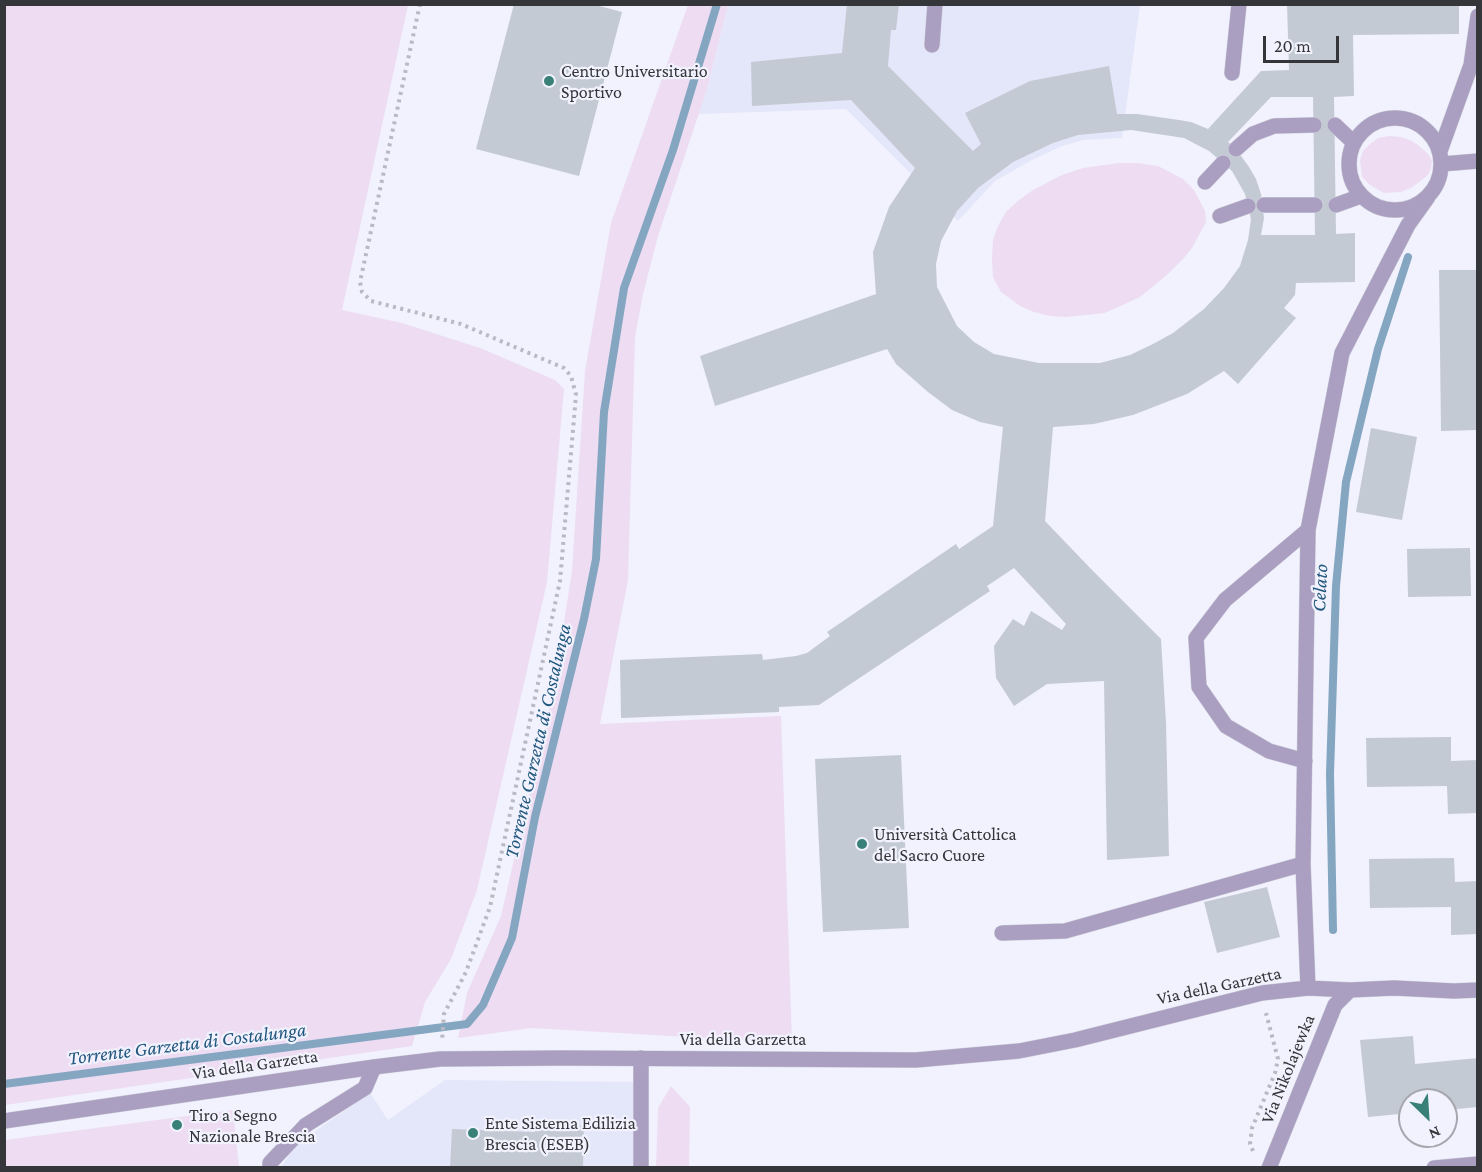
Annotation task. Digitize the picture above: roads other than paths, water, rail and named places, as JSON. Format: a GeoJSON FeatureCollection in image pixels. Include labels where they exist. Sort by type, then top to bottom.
{"type":"FeatureCollection","features":[{"type":"Feature","properties":{"kind":"street"},"geometry":{"type":"LineString","coordinates":[[932,45],[935,4]]}},
{"type":"Feature","properties":{"kind":"street"},"geometry":{"type":"LineString","coordinates":[[1232,73],[1239,4]]}},
{"type":"Feature","properties":{"kind":"street"},"geometry":{"type":"LineString","coordinates":[[1308,988],[1303,864],[1308,530],[1342,353],[1408,225],[1438,182],[1441,158],[1471,65],[1478,16]]}},
{"type":"Feature","properties":{"kind":"street"},"geometry":{"type":"LineString","coordinates":[[1428,197],[1416,206],[1402,210],[1387,210],[1373,205],[1361,196],[1351,180],[1348,161],[1353,142],[1365,128],[1373,123],[1381,119],[1400,117],[1418,122],[1432,134],[1441,158]]}},
{"type":"Feature","properties":{"kind":"street"},"geometry":{"type":"LineString","coordinates":[[1236,149],[1253,134],[1274,126],[1314,125]]}},
{"type":"Feature","properties":{"kind":"street"},"geometry":{"type":"LineString","coordinates":[[1335,125],[1353,142]]}},
{"type":"Feature","properties":{"kind":"street"},"geometry":{"type":"LineString","coordinates":[[1441,158],[1478,161]]}},
{"type":"Feature","properties":{"kind":"street"},"geometry":{"type":"LineString","coordinates":[[1206,182],[1223,163]]}},
{"type":"Feature","properties":{"kind":"street"},"geometry":{"type":"LineString","coordinates":[[1336,205],[1361,196]]}},
{"type":"Feature","properties":{"kind":"street"},"geometry":{"type":"LineString","coordinates":[[1220,216],[1256,206],[1315,205]]}},
{"type":"Feature","properties":{"kind":"street"},"geometry":{"type":"LineString","coordinates":[[1305,761],[1269,751],[1227,726],[1199,687],[1196,638],[1225,600],[1308,530]]}},
{"type":"Feature","properties":{"kind":"street"},"geometry":{"type":"LineString","coordinates":[[1002,933],[1065,931],[1303,864]]}},
{"type":"Feature","properties":{"kind":"street","name":"Via della Garzetta"},"geometry":{"type":"LineString","coordinates":[[4,1121],[440,1059],[916,1060],[1019,1051],[1075,1040],[1262,993],[1308,988],[1478,990]]}},
{"type":"Feature","properties":{"kind":"street","name":"Via Nikolajewka"},"geometry":{"type":"LineString","coordinates":[[1269,1167],[1335,1005],[1350,990]]}},
{"type":"Feature","properties":{"kind":"street"},"geometry":{"type":"LineString","coordinates":[[641,1059],[641,1167]]}},
{"type":"Feature","properties":{"kind":"street"},"geometry":{"type":"LineString","coordinates":[[270,1167],[270,1163],[306,1125],[365,1088],[374,1067]]}},
{"type":"Feature","properties":{"kind":"street"},"geometry":{"type":"LineString","coordinates":[[1434,1167],[1478,1164]]}},
{"type":"Feature","properties":{"kind":"waterway","name":"Torrente Garzetta di Costalunga"},"geometry":{"type":"LineString","coordinates":[[4,1084],[467,1024],[483,1005],[512,938],[535,817],[584,619],[596,559],[604,412],[624,288],[673,150],[717,4]]}},
{"type":"Feature","properties":{"kind":"waterway","name":"Celato"},"geometry":{"type":"LineString","coordinates":[[1333,930],[1330,774],[1336,586],[1346,482],[1378,349],[1408,257]]}},
{"type":"Feature","properties":{"kind":"place","name":"Centro Universitario Sportivo"},"geometry":{"type":"Point","coordinates":[549,81]}},
{"type":"Feature","properties":{"kind":"place","name":"Università Cattolica del Sacro Cuore"},"geometry":{"type":"Point","coordinates":[862,844]}},
{"type":"Feature","properties":{"kind":"place","name":"Tiro a Segno Nazionale Brescia"},"geometry":{"type":"Point","coordinates":[177,1125]}},
{"type":"Feature","properties":{"kind":"place","name":"Ente Sistema Edilizia Brescia (ESEB)"},"geometry":{"type":"Point","coordinates":[473,1133]}}]}
